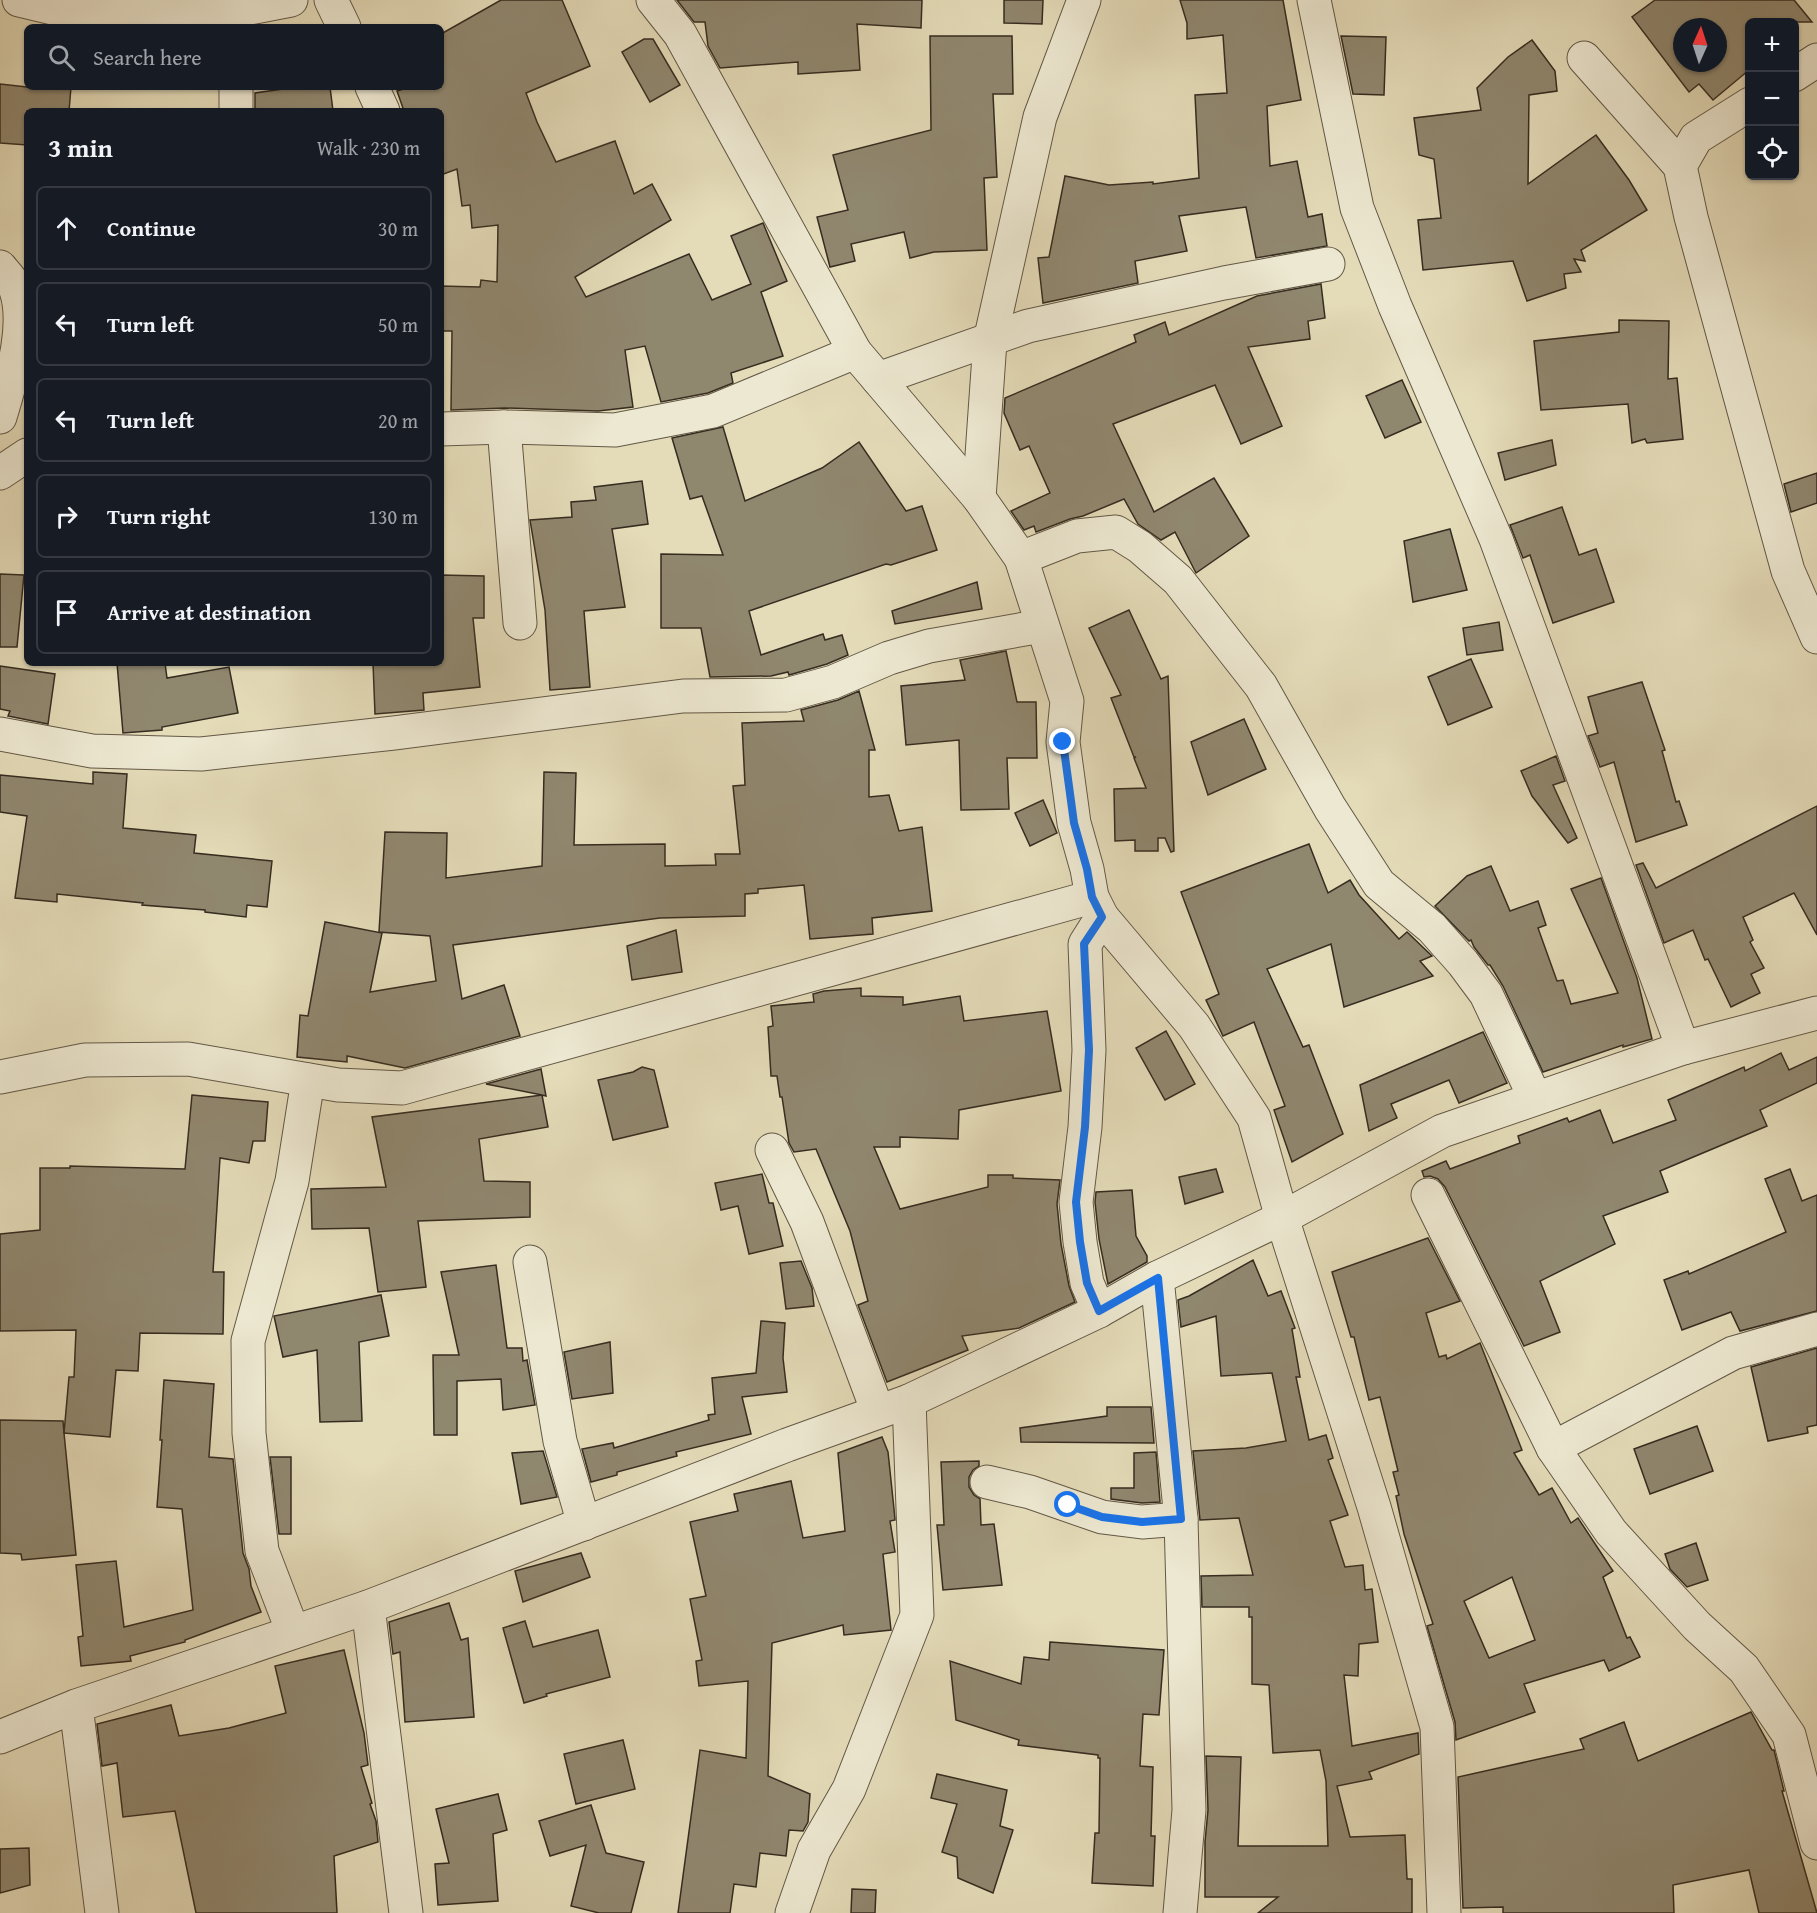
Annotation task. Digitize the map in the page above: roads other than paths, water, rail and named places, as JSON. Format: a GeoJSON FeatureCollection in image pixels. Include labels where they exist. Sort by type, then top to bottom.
{"type":"FeatureCollection","features":[{"type":"Feature","properties":{"kind":"street"},"geometry":{"type":"LineString","coordinates":[[20,0],[65,11],[234,19],[291,0]]}},
{"type":"Feature","properties":{"kind":"street"},"geometry":{"type":"LineString","coordinates":[[332,0],[343,24]]}},
{"type":"Feature","properties":{"kind":"street"},"geometry":{"type":"LineString","coordinates":[[653,0],[680,34],[855,352],[979,498],[1021,558],[1067,700],[1063,742],[1074,823],[1097,907],[1194,1026],[1254,1118],[1282,1218],[1374,1507],[1437,1727],[1444,1913]]}},
{"type":"Feature","properties":{"kind":"street"},"geometry":{"type":"LineString","coordinates":[[979,498],[990,341],[1041,117],[1084,0]]}},
{"type":"Feature","properties":{"kind":"street"},"geometry":{"type":"LineString","coordinates":[[1314,0],[1357,208],[1395,306],[1496,539],[1683,1048]]}},
{"type":"Feature","properties":{"kind":"street"},"geometry":{"type":"LineString","coordinates":[[1584,58],[1680,165],[1691,217],[1788,571],[1817,637]]}},
{"type":"Feature","properties":{"kind":"street"},"geometry":{"type":"LineString","coordinates":[[1799,72],[1817,60]]}},
{"type":"Feature","properties":{"kind":"street"},"geometry":{"type":"LineString","coordinates":[[236,90],[236,108]]}},
{"type":"Feature","properties":{"kind":"street"},"geometry":{"type":"LineString","coordinates":[[373,90],[382,108]]}},
{"type":"Feature","properties":{"kind":"street"},"geometry":{"type":"LineString","coordinates":[[1680,165],[1696,138],[1745,107]]}},
{"type":"Feature","properties":{"kind":"street"},"geometry":{"type":"LineString","coordinates":[[878,379],[1028,326],[1224,283],[1328,264]]}},
{"type":"Feature","properties":{"kind":"street"},"geometry":{"type":"LineString","coordinates":[[0,267],[14,285],[21,320],[14,369],[0,417]]}},
{"type":"Feature","properties":{"kind":"street"},"geometry":{"type":"LineString","coordinates":[[444,429],[504,427],[615,430],[712,411],[855,352]]}},
{"type":"Feature","properties":{"kind":"street"},"geometry":{"type":"LineString","coordinates":[[504,427],[520,623]]}},
{"type":"Feature","properties":{"kind":"street"},"geometry":{"type":"LineString","coordinates":[[0,473],[24,457]]}},
{"type":"Feature","properties":{"kind":"street"},"geometry":{"type":"LineString","coordinates":[[1021,558],[1077,536],[1116,532],[1140,547],[1178,580],[1261,686],[1330,808],[1379,884],[1432,928],[1463,963],[1486,994],[1535,1098]]}},
{"type":"Feature","properties":{"kind":"street"},"geometry":{"type":"LineString","coordinates":[[0,734],[92,751],[201,754],[394,734],[683,696],[786,695],[832,682],[889,658],[929,646],[1042,626]]}},
{"type":"Feature","properties":{"kind":"street"},"geometry":{"type":"LineString","coordinates":[[0,1077],[85,1059],[188,1059],[308,1080],[402,1088],[1097,907]]}},
{"type":"Feature","properties":{"kind":"street"},"geometry":{"type":"LineString","coordinates":[[1097,907],[1084,944],[1089,1050],[1085,1127],[1076,1202],[1087,1283],[1099,1311]]}},
{"type":"Feature","properties":{"kind":"street"},"geometry":{"type":"LineString","coordinates":[[0,1737],[76,1706],[368,1607],[909,1401],[1099,1311],[1158,1278],[1282,1218],[1442,1131],[1683,1048],[1817,1013]]}},
{"type":"Feature","properties":{"kind":"street"},"geometry":{"type":"LineString","coordinates":[[293,1632],[262,1551],[249,1433],[248,1341],[292,1181],[308,1080]]}},
{"type":"Feature","properties":{"kind":"street"},"geometry":{"type":"LineString","coordinates":[[772,1149],[807,1222],[878,1412]]}},
{"type":"Feature","properties":{"kind":"street"},"geometry":{"type":"LineString","coordinates":[[1428,1195],[1553,1448],[1611,1532],[1697,1626],[1744,1669],[1789,1735],[1817,1843]]}},
{"type":"Feature","properties":{"kind":"street"},"geometry":{"type":"LineString","coordinates":[[530,1262],[560,1441],[584,1524]]}},
{"type":"Feature","properties":{"kind":"street"},"geometry":{"type":"LineString","coordinates":[[1158,1278],[1181,1519],[1189,1810],[1180,1913]]}},
{"type":"Feature","properties":{"kind":"street"},"geometry":{"type":"LineString","coordinates":[[1553,1448],[1733,1353],[1817,1329]]}},
{"type":"Feature","properties":{"kind":"street"},"geometry":{"type":"LineString","coordinates":[[792,1913],[814,1850],[849,1789],[917,1615],[909,1401]]}},
{"type":"Feature","properties":{"kind":"street"},"geometry":{"type":"LineString","coordinates":[[987,1482],[1030,1492],[1102,1517],[1142,1522],[1181,1519]]}},
{"type":"Feature","properties":{"kind":"street"},"geometry":{"type":"LineString","coordinates":[[368,1607],[406,1913]]}},
{"type":"Feature","properties":{"kind":"street"},"geometry":{"type":"LineString","coordinates":[[76,1706],[102,1913]]}}]}
